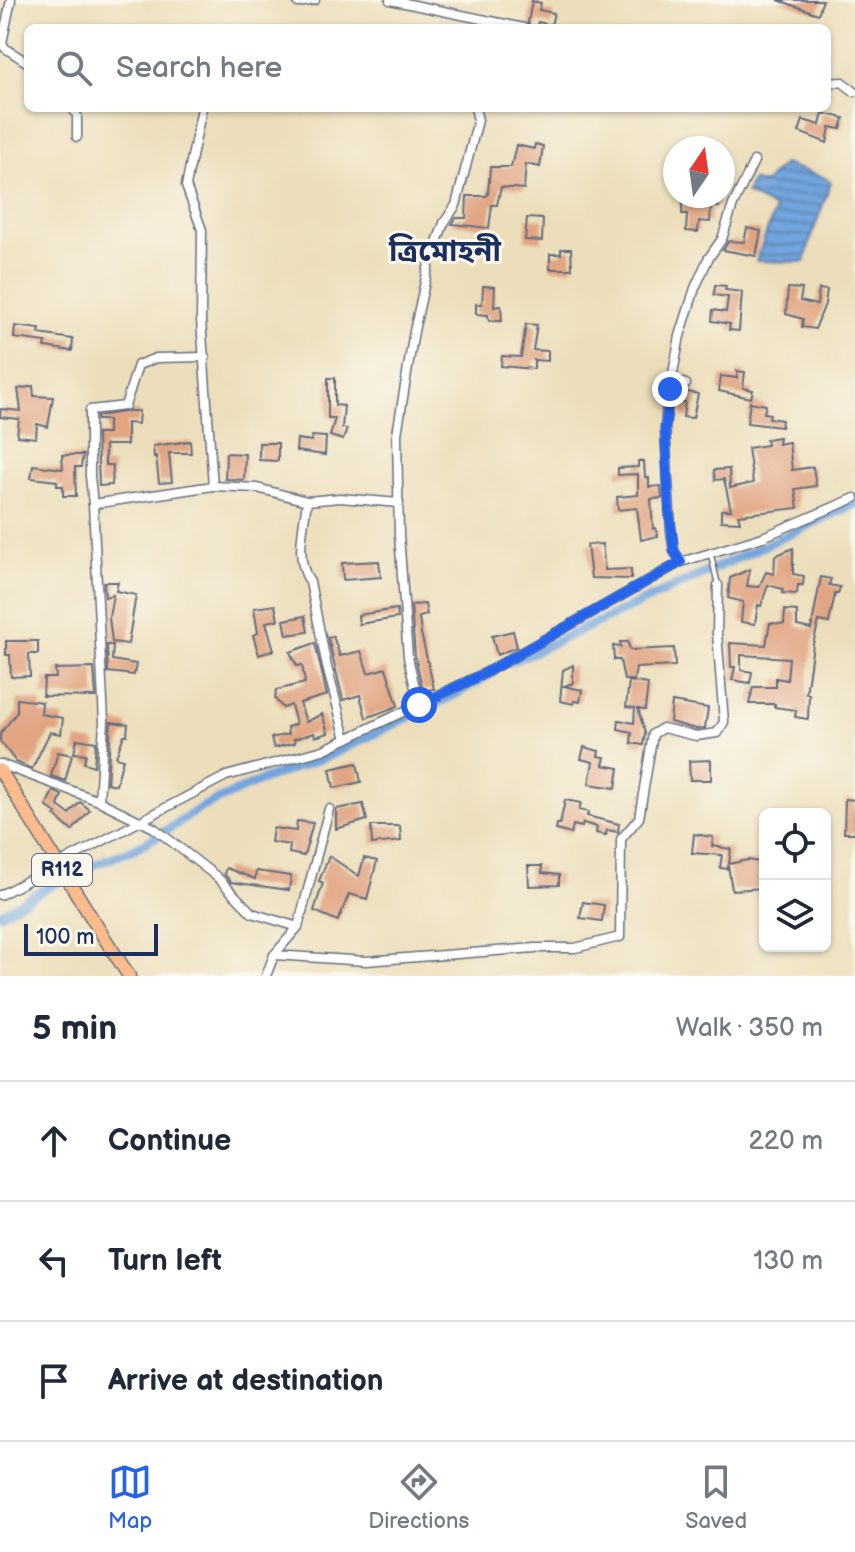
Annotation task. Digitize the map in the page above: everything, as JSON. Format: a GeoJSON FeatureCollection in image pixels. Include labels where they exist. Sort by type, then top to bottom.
{"type":"FeatureCollection","features":[{"type":"Feature","properties":{"kind":"main road","name":"R112"},"geometry":{"type":"LineString","coordinates":[[0,767],[129,976]]}},
{"type":"Feature","properties":{"kind":"street"},"geometry":{"type":"LineString","coordinates":[[11,0],[2,43],[24,60]]}},
{"type":"Feature","properties":{"kind":"street"},"geometry":{"type":"LineString","coordinates":[[298,0],[298,3],[315,0]]}},
{"type":"Feature","properties":{"kind":"street"},"geometry":{"type":"LineString","coordinates":[[390,0],[502,24]]}},
{"type":"Feature","properties":{"kind":"street"},"geometry":{"type":"LineString","coordinates":[[459,16],[459,24]]}},
{"type":"Feature","properties":{"kind":"street"},"geometry":{"type":"LineString","coordinates":[[831,83],[842,82],[855,92]]}},
{"type":"Feature","properties":{"kind":"street"},"geometry":{"type":"LineString","coordinates":[[75,112],[77,137]]}},
{"type":"Feature","properties":{"kind":"street"},"geometry":{"type":"LineString","coordinates":[[201,112],[186,186],[202,230],[201,320],[213,486]]}},
{"type":"Feature","properties":{"kind":"street"},"geometry":{"type":"LineString","coordinates":[[419,705],[408,657],[399,535],[397,434],[414,331],[432,252],[460,192],[478,120],[476,112]]}},
{"type":"Feature","properties":{"kind":"street"},"geometry":{"type":"LineString","coordinates":[[681,562],[674,551],[665,429],[680,336],[695,288],[708,259],[722,239],[733,205],[754,161]]}},
{"type":"Feature","properties":{"kind":"street"},"geometry":{"type":"LineString","coordinates":[[99,801],[104,722],[90,476],[90,410],[125,406],[138,365],[156,358],[205,357]]}},
{"type":"Feature","properties":{"kind":"street"},"geometry":{"type":"LineString","coordinates":[[672,380],[686,384]]}},
{"type":"Feature","properties":{"kind":"street"},"geometry":{"type":"LineString","coordinates":[[93,504],[213,486],[257,488],[307,501],[340,498],[399,503]]}},
{"type":"Feature","properties":{"kind":"street"},"geometry":{"type":"LineString","coordinates":[[0,895],[226,776],[323,750],[419,705],[526,651],[681,562],[711,556],[763,537],[855,498]]}},
{"type":"Feature","properties":{"kind":"street"},"geometry":{"type":"LineString","coordinates":[[307,501],[301,551],[303,571],[310,582],[327,667],[346,739]]}},
{"type":"Feature","properties":{"kind":"street"},"geometry":{"type":"LineString","coordinates":[[274,955],[366,961],[535,948],[575,948],[620,937],[621,839],[639,818],[653,734],[663,728],[696,736],[717,733],[724,722],[717,633],[718,585]]}},
{"type":"Feature","properties":{"kind":"street"},"geometry":{"type":"LineString","coordinates":[[0,767],[99,801],[154,828],[217,877],[252,913],[298,927]]}},
{"type":"Feature","properties":{"kind":"street"},"geometry":{"type":"LineString","coordinates":[[266,976],[274,955],[298,927],[329,809]]}},
{"type":"Feature","properties":{"kind":"lane"},"geometry":{"type":"LineString","coordinates":[[711,556],[718,585]]}},
{"type":"Feature","properties":{"kind":"water"},"geometry":{"type":"Polygon","coordinates":[[[783,164],[831,182],[805,262],[756,261],[775,209],[746,193],[752,180],[764,184],[783,164]]]}},
{"type":"Feature","properties":{"kind":"building"},"geometry":{"type":"Polygon","coordinates":[[[778,0],[823,0],[818,14],[778,0]]]}},
{"type":"Feature","properties":{"kind":"building"},"geometry":{"type":"Polygon","coordinates":[[[532,1],[541,3],[539,10],[554,13],[551,24],[528,22],[532,1]]]}},
{"type":"Feature","properties":{"kind":"building"},"geometry":{"type":"Polygon","coordinates":[[[823,113],[844,118],[841,129],[830,127],[827,143],[799,132],[803,120],[820,125],[823,113]]]}},
{"type":"Feature","properties":{"kind":"building"},"geometry":{"type":"Polygon","coordinates":[[[535,144],[543,146],[540,167],[526,164],[524,189],[501,187],[497,205],[492,205],[489,228],[452,224],[456,218],[466,218],[467,196],[488,194],[490,167],[511,167],[516,145],[534,149],[535,144]]]}},
{"type":"Feature","properties":{"kind":"building"},"geometry":{"type":"Polygon","coordinates":[[[682,208],[711,208],[710,222],[699,221],[698,232],[686,231],[687,214],[682,214],[682,208]]]}},
{"type":"Feature","properties":{"kind":"building"},"geometry":{"type":"Polygon","coordinates":[[[527,218],[543,219],[542,241],[525,240],[527,218]]]}},
{"type":"Feature","properties":{"kind":"building"},"geometry":{"type":"Polygon","coordinates":[[[747,228],[761,231],[756,256],[723,250],[729,241],[744,242],[747,228]]]}},
{"type":"Feature","properties":{"kind":"building"},"geometry":{"type":"Polygon","coordinates":[[[561,249],[571,249],[572,269],[550,269],[550,254],[561,254],[561,249]]]}},
{"type":"Feature","properties":{"kind":"building"},"geometry":{"type":"Polygon","coordinates":[[[715,285],[742,292],[739,331],[729,330],[730,324],[712,321],[713,310],[726,312],[728,297],[714,295],[715,285]]]}},
{"type":"Feature","properties":{"kind":"building"},"geometry":{"type":"Polygon","coordinates":[[[483,286],[495,287],[494,307],[501,306],[502,321],[489,321],[488,315],[476,314],[476,304],[482,304],[483,286]]]}},
{"type":"Feature","properties":{"kind":"building"},"geometry":{"type":"Polygon","coordinates":[[[788,288],[802,289],[800,301],[817,305],[819,289],[827,290],[815,329],[802,327],[803,319],[786,314],[788,288]]]}},
{"type":"Feature","properties":{"kind":"building"},"geometry":{"type":"Polygon","coordinates":[[[526,324],[537,325],[533,350],[548,351],[548,361],[534,360],[534,369],[501,366],[502,356],[521,357],[526,324]]]}},
{"type":"Feature","properties":{"kind":"building"},"geometry":{"type":"Polygon","coordinates":[[[15,326],[40,329],[39,334],[73,339],[72,351],[45,347],[46,342],[14,338],[15,326]]]}},
{"type":"Feature","properties":{"kind":"building"},"geometry":{"type":"Polygon","coordinates":[[[737,371],[745,372],[743,388],[753,390],[751,398],[719,391],[721,376],[737,378],[737,371]]]}},
{"type":"Feature","properties":{"kind":"building"},"geometry":{"type":"Polygon","coordinates":[[[328,378],[335,378],[335,405],[344,406],[342,428],[347,429],[343,440],[330,436],[335,418],[328,418],[328,378]]]}},
{"type":"Feature","properties":{"kind":"building"},"geometry":{"type":"Polygon","coordinates":[[[33,386],[34,396],[53,397],[48,427],[37,424],[36,438],[17,436],[19,419],[0,417],[1,409],[21,411],[18,389],[33,386]]]}},
{"type":"Feature","properties":{"kind":"building"},"geometry":{"type":"Polygon","coordinates":[[[677,390],[698,394],[693,418],[683,417],[685,402],[675,401],[677,390]]]}},
{"type":"Feature","properties":{"kind":"building"},"geometry":{"type":"Polygon","coordinates":[[[750,402],[766,405],[764,413],[770,414],[769,418],[782,420],[781,427],[747,423],[750,402]]]}},
{"type":"Feature","properties":{"kind":"building"},"geometry":{"type":"Polygon","coordinates":[[[139,411],[138,424],[127,423],[127,445],[105,445],[105,465],[113,465],[112,485],[99,486],[97,434],[108,434],[108,420],[97,420],[97,416],[139,411]]]}},
{"type":"Feature","properties":{"kind":"building"},"geometry":{"type":"Polygon","coordinates":[[[312,436],[326,437],[325,455],[296,451],[297,439],[312,441],[312,436]]]}},
{"type":"Feature","properties":{"kind":"building"},"geometry":{"type":"Polygon","coordinates":[[[779,437],[778,444],[789,442],[792,470],[813,467],[816,486],[795,489],[798,508],[738,515],[740,522],[721,521],[721,510],[731,510],[724,479],[715,480],[714,470],[729,469],[730,488],[753,483],[748,448],[767,445],[766,439],[779,437]]]}},
{"type":"Feature","properties":{"kind":"building"},"geometry":{"type":"Polygon","coordinates":[[[190,441],[191,453],[169,453],[172,482],[159,483],[153,446],[190,441]]]}},
{"type":"Feature","properties":{"kind":"building"},"geometry":{"type":"Polygon","coordinates":[[[259,443],[278,443],[278,461],[259,460],[259,443]]]}},
{"type":"Feature","properties":{"kind":"building"},"geometry":{"type":"Polygon","coordinates":[[[226,453],[245,454],[244,480],[225,479],[226,453]]]}},
{"type":"Feature","properties":{"kind":"building"},"geometry":{"type":"Polygon","coordinates":[[[62,455],[83,455],[81,467],[75,467],[76,496],[63,496],[63,486],[57,486],[57,481],[31,478],[33,465],[63,469],[62,455]]]}},
{"type":"Feature","properties":{"kind":"building"},"geometry":{"type":"Polygon","coordinates":[[[638,461],[644,461],[649,487],[661,486],[662,498],[651,499],[653,529],[656,528],[658,536],[641,540],[637,508],[618,510],[617,497],[638,495],[638,474],[618,475],[618,468],[638,467],[638,461]]]}},
{"type":"Feature","properties":{"kind":"building"},"geometry":{"type":"Polygon","coordinates":[[[602,544],[605,570],[631,569],[631,579],[591,578],[587,545],[602,544]]]}},
{"type":"Feature","properties":{"kind":"building"},"geometry":{"type":"Polygon","coordinates":[[[793,548],[793,574],[804,576],[797,594],[782,593],[783,589],[768,585],[761,606],[758,605],[755,624],[741,622],[743,602],[728,598],[730,578],[750,569],[747,586],[759,587],[766,572],[774,574],[775,556],[793,548]]]}},
{"type":"Feature","properties":{"kind":"building"},"geometry":{"type":"Polygon","coordinates":[[[379,561],[381,577],[343,580],[342,563],[379,561]]]}},
{"type":"Feature","properties":{"kind":"building"},"geometry":{"type":"Polygon","coordinates":[[[821,577],[831,579],[829,585],[840,587],[838,594],[835,594],[829,623],[819,621],[813,644],[806,694],[809,694],[808,719],[795,717],[796,710],[774,707],[775,704],[749,704],[753,687],[776,687],[776,678],[787,680],[789,658],[741,655],[741,670],[752,672],[750,683],[732,680],[735,667],[731,667],[730,643],[766,645],[770,623],[784,624],[785,610],[797,611],[797,626],[811,629],[821,577]]]}},
{"type":"Feature","properties":{"kind":"building"},"geometry":{"type":"Polygon","coordinates":[[[104,582],[118,582],[116,591],[136,595],[128,644],[112,642],[109,617],[113,595],[105,597],[104,582]]]}},
{"type":"Feature","properties":{"kind":"building"},"geometry":{"type":"Polygon","coordinates":[[[425,604],[427,615],[419,617],[434,689],[423,691],[415,656],[411,605],[425,604]]]}},
{"type":"Feature","properties":{"kind":"building"},"geometry":{"type":"Polygon","coordinates":[[[275,605],[278,620],[266,622],[274,650],[259,655],[253,635],[258,633],[254,608],[275,605]]]}},
{"type":"Feature","properties":{"kind":"building"},"geometry":{"type":"Polygon","coordinates":[[[397,609],[398,618],[359,624],[358,615],[397,609]]]}},
{"type":"Feature","properties":{"kind":"building"},"geometry":{"type":"Polygon","coordinates":[[[305,616],[308,632],[287,635],[284,620],[305,616]]]}},
{"type":"Feature","properties":{"kind":"building"},"geometry":{"type":"Polygon","coordinates":[[[513,631],[517,647],[497,655],[492,636],[513,631]]]}},
{"type":"Feature","properties":{"kind":"building"},"geometry":{"type":"Polygon","coordinates":[[[333,636],[340,656],[361,651],[368,673],[386,668],[398,706],[366,718],[360,695],[343,700],[328,638],[333,636]]]}},
{"type":"Feature","properties":{"kind":"building"},"geometry":{"type":"Polygon","coordinates":[[[6,641],[38,641],[38,654],[29,654],[30,676],[11,677],[6,641]]]}},
{"type":"Feature","properties":{"kind":"building"},"geometry":{"type":"Polygon","coordinates":[[[620,642],[628,642],[630,650],[674,648],[675,666],[636,668],[634,680],[624,680],[620,660],[614,660],[613,646],[621,647],[620,642]]]}},
{"type":"Feature","properties":{"kind":"building"},"geometry":{"type":"Polygon","coordinates":[[[315,643],[327,695],[300,703],[306,722],[322,714],[328,733],[315,737],[314,733],[294,739],[295,743],[274,748],[271,738],[288,734],[287,727],[296,724],[291,705],[283,708],[275,699],[276,690],[305,683],[302,665],[297,666],[290,652],[315,643]]]}},
{"type":"Feature","properties":{"kind":"building"},"geometry":{"type":"Polygon","coordinates":[[[107,645],[113,645],[112,660],[136,664],[134,675],[108,672],[107,645]]]}},
{"type":"Feature","properties":{"kind":"building"},"geometry":{"type":"Polygon","coordinates":[[[573,665],[573,683],[564,686],[582,690],[580,702],[574,701],[574,704],[560,701],[563,670],[573,665]]]}},
{"type":"Feature","properties":{"kind":"building"},"geometry":{"type":"Polygon","coordinates":[[[94,668],[96,697],[43,696],[44,678],[56,678],[55,669],[94,668]]]}},
{"type":"Feature","properties":{"kind":"building"},"geometry":{"type":"Polygon","coordinates":[[[629,681],[648,684],[645,710],[638,709],[645,733],[643,745],[631,743],[632,732],[618,729],[619,720],[634,723],[635,708],[626,707],[629,681]]]}},
{"type":"Feature","properties":{"kind":"building"},"geometry":{"type":"Polygon","coordinates":[[[17,699],[42,702],[41,714],[63,718],[61,734],[50,732],[32,769],[16,762],[0,741],[0,734],[17,712],[17,699]]]}},
{"type":"Feature","properties":{"kind":"building"},"geometry":{"type":"Polygon","coordinates":[[[672,702],[708,708],[705,728],[696,729],[670,722],[672,702]]]}},
{"type":"Feature","properties":{"kind":"building"},"geometry":{"type":"Polygon","coordinates":[[[111,722],[128,724],[127,735],[124,735],[116,757],[123,759],[116,785],[107,783],[111,722]]]}},
{"type":"Feature","properties":{"kind":"building"},"geometry":{"type":"Polygon","coordinates":[[[77,739],[96,742],[94,766],[84,763],[86,754],[74,753],[77,739]]]}},
{"type":"Feature","properties":{"kind":"building"},"geometry":{"type":"Polygon","coordinates":[[[584,747],[599,751],[598,756],[605,757],[603,765],[619,768],[616,788],[589,784],[593,762],[581,759],[584,747]]]}},
{"type":"Feature","properties":{"kind":"building"},"geometry":{"type":"Polygon","coordinates":[[[58,752],[72,755],[65,781],[51,776],[58,752]]]}},
{"type":"Feature","properties":{"kind":"building"},"geometry":{"type":"Polygon","coordinates":[[[711,760],[711,780],[690,780],[689,761],[711,760]]]}},
{"type":"Feature","properties":{"kind":"building"},"geometry":{"type":"Polygon","coordinates":[[[357,763],[361,782],[334,788],[330,769],[357,763]]]}},
{"type":"Feature","properties":{"kind":"building"},"geometry":{"type":"Polygon","coordinates":[[[53,791],[62,795],[58,806],[69,814],[80,802],[90,810],[72,831],[46,806],[53,791]]]}},
{"type":"Feature","properties":{"kind":"building"},"geometry":{"type":"Polygon","coordinates":[[[845,799],[855,800],[855,833],[844,833],[845,799]]]}},
{"type":"Feature","properties":{"kind":"building"},"geometry":{"type":"Polygon","coordinates":[[[565,800],[581,803],[579,810],[588,812],[587,816],[619,824],[618,832],[607,830],[606,835],[596,833],[597,827],[583,823],[582,827],[573,825],[571,834],[556,830],[565,800]]]}},
{"type":"Feature","properties":{"kind":"building"},"geometry":{"type":"Polygon","coordinates":[[[363,804],[367,820],[336,829],[336,809],[363,804]]]}},
{"type":"Feature","properties":{"kind":"building"},"geometry":{"type":"Polygon","coordinates":[[[297,821],[313,823],[304,856],[289,853],[290,845],[271,842],[273,828],[296,831],[297,821]]]}},
{"type":"Feature","properties":{"kind":"building"},"geometry":{"type":"Polygon","coordinates":[[[371,826],[400,826],[401,841],[372,844],[371,826]]]}},
{"type":"Feature","properties":{"kind":"building"},"geometry":{"type":"Polygon","coordinates":[[[694,834],[713,837],[712,846],[731,849],[729,864],[748,860],[759,862],[759,888],[732,890],[728,865],[728,869],[720,868],[722,855],[692,853],[694,834]]]}},
{"type":"Feature","properties":{"kind":"building"},"geometry":{"type":"Polygon","coordinates":[[[329,856],[359,876],[364,858],[377,861],[367,899],[349,894],[338,921],[314,911],[323,883],[319,881],[329,856]]]}},
{"type":"Feature","properties":{"kind":"building"},"geometry":{"type":"Polygon","coordinates":[[[528,866],[542,866],[542,873],[559,875],[559,885],[529,886],[528,866]]]}},
{"type":"Feature","properties":{"kind":"building"},"geometry":{"type":"Polygon","coordinates":[[[226,868],[255,879],[256,871],[291,876],[289,890],[231,882],[224,874],[226,868]]]}},
{"type":"Feature","properties":{"kind":"building"},"geometry":{"type":"Polygon","coordinates":[[[583,902],[604,905],[602,921],[580,918],[583,902]]]}},
{"type":"Feature","properties":{"kind":"waterway"},"geometry":{"type":"LineString","coordinates":[[509,663],[855,504]]}},
{"type":"Feature","properties":{"kind":"waterway"},"geometry":{"type":"LineString","coordinates":[[0,914],[75,872],[132,850],[202,807],[262,780],[333,754],[493,673]]}},
{"type":"Feature","properties":{"kind":"district","name":"ত্রিমোহনী"},"geometry":{"type":"Point","coordinates":[445,252]}},
{"type":"Feature","properties":{"kind":"route"},"geometry":{"type":"LineString","coordinates":[[419,705],[581,621],[681,562],[674,551],[669,509],[665,415],[670,389]]}}]}
